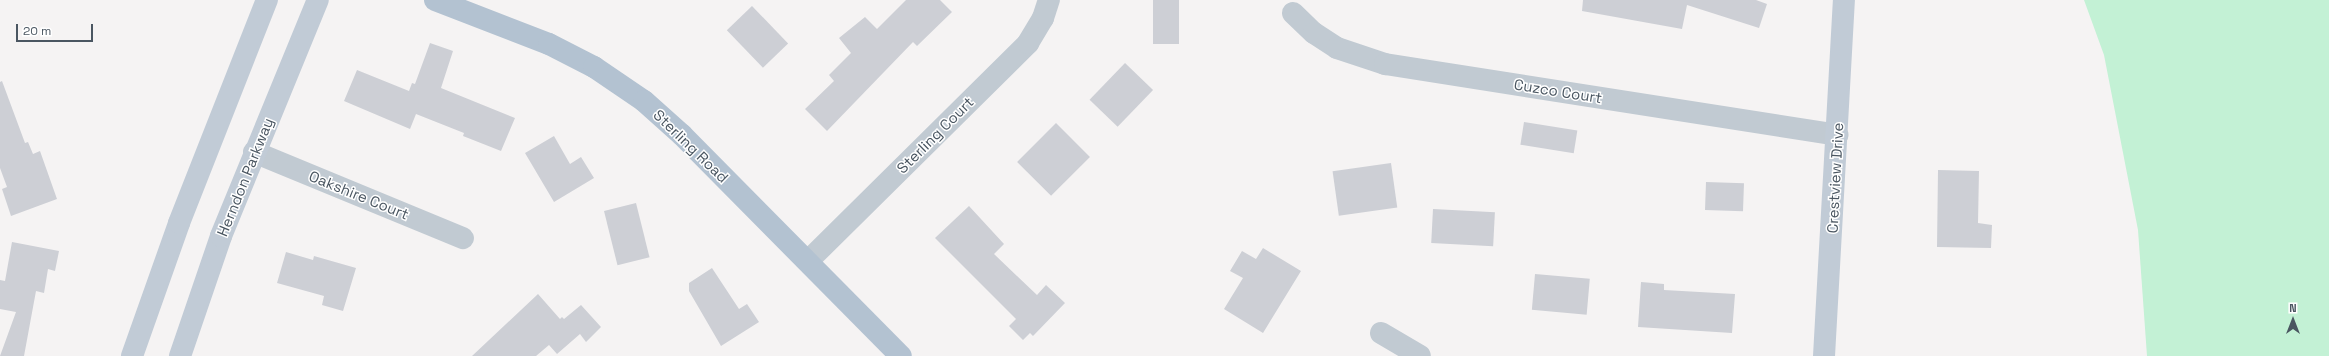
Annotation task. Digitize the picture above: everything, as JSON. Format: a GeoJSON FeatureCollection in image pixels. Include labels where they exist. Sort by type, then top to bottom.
{"type":"FeatureCollection","features":[{"type":"Feature","properties":{"kind":"main road"},"geometry":{"type":"LineString","coordinates":[[132,356],[179,223],[267,0]]}},
{"type":"Feature","properties":{"kind":"main road","name":"Herndon Parkway"},"geometry":{"type":"LineString","coordinates":[[180,356],[221,236],[254,152],[318,0]]}},
{"type":"Feature","properties":{"kind":"main road","name":"Sterling Road"},"geometry":{"type":"LineString","coordinates":[[436,0],[548,44],[594,66],[644,101],[682,135],[901,356]]}},
{"type":"Feature","properties":{"kind":"main road","name":"Crestview Drive"},"geometry":{"type":"LineString","coordinates":[[1824,356],[1844,0]]}},
{"type":"Feature","properties":{"kind":"street","name":"Sterling Court"},"geometry":{"type":"LineString","coordinates":[[808,261],[1028,43],[1043,18],[1049,0]]}},
{"type":"Feature","properties":{"kind":"street","name":"Cuzco Court"},"geometry":{"type":"LineString","coordinates":[[1293,13],[1314,33],[1337,48],[1384,64],[1837,135]]}},
{"type":"Feature","properties":{"kind":"street","name":"Oakshire Court"},"geometry":{"type":"LineString","coordinates":[[254,152],[464,238]]}},
{"type":"Feature","properties":{"kind":"street"},"geometry":{"type":"LineString","coordinates":[[1381,333],[1420,356]]}},
{"type":"Feature","properties":{"kind":"green space"},"geometry":{"type":"Polygon","coordinates":[[[2084,0],[2329,0],[2329,356],[2147,356],[2138,230],[2104,55],[2084,0]]]}},
{"type":"Feature","properties":{"kind":"building"},"geometry":{"type":"Polygon","coordinates":[[[906,0],[940,0],[952,12],[917,46],[913,42],[827,131],[805,109],[834,81],[829,75],[851,53],[839,38],[865,17],[877,29],[906,0]]]}},
{"type":"Feature","properties":{"kind":"building"},"geometry":{"type":"Polygon","coordinates":[[[1153,0],[1179,0],[1179,44],[1153,44],[1153,0]]]}},
{"type":"Feature","properties":{"kind":"building"},"geometry":{"type":"Polygon","coordinates":[[[1583,0],[1756,0],[1767,4],[1759,28],[1687,5],[1682,29],[1582,11],[1583,0]]]}},
{"type":"Feature","properties":{"kind":"building"},"geometry":{"type":"Polygon","coordinates":[[[752,6],[788,43],[763,68],[727,30],[752,6]]]}},
{"type":"Feature","properties":{"kind":"building"},"geometry":{"type":"Polygon","coordinates":[[[430,43],[453,51],[441,88],[515,118],[501,151],[463,136],[464,133],[416,114],[410,129],[344,101],[357,70],[409,91],[412,83],[415,84],[430,43]]]}},
{"type":"Feature","properties":{"kind":"building"},"geometry":{"type":"Polygon","coordinates":[[[1125,63],[1153,90],[1118,127],[1090,100],[1125,63]]]}},
{"type":"Feature","properties":{"kind":"building"},"geometry":{"type":"Polygon","coordinates":[[[2,81],[25,143],[28,142],[33,154],[40,151],[57,199],[11,216],[2,189],[7,187],[0,168],[0,82],[2,81]]]}},
{"type":"Feature","properties":{"kind":"building"},"geometry":{"type":"Polygon","coordinates":[[[1524,122],[1577,130],[1574,153],[1520,145],[1524,122]]]}},
{"type":"Feature","properties":{"kind":"building"},"geometry":{"type":"Polygon","coordinates":[[[1056,123],[1090,157],[1051,196],[1017,162],[1056,123]]]}},
{"type":"Feature","properties":{"kind":"building"},"geometry":{"type":"Polygon","coordinates":[[[554,136],[570,164],[581,157],[594,178],[554,202],[525,153],[554,136]]]}},
{"type":"Feature","properties":{"kind":"building"},"geometry":{"type":"Polygon","coordinates":[[[1391,163],[1397,208],[1339,216],[1333,171],[1391,163]]]}},
{"type":"Feature","properties":{"kind":"building"},"geometry":{"type":"Polygon","coordinates":[[[1938,170],[1979,171],[1978,223],[1992,225],[1991,248],[1937,247],[1938,170]]]}},
{"type":"Feature","properties":{"kind":"building"},"geometry":{"type":"Polygon","coordinates":[[[1706,182],[1744,183],[1743,211],[1705,210],[1706,182]]]}},
{"type":"Feature","properties":{"kind":"building"},"geometry":{"type":"Polygon","coordinates":[[[636,203],[650,257],[618,265],[604,211],[636,203]]]}},
{"type":"Feature","properties":{"kind":"building"},"geometry":{"type":"Polygon","coordinates":[[[969,206],[1004,244],[994,254],[1037,295],[1046,285],[1065,303],[1033,336],[1030,333],[1023,340],[1009,326],[1016,319],[935,238],[969,206]]]}},
{"type":"Feature","properties":{"kind":"building"},"geometry":{"type":"Polygon","coordinates":[[[1433,209],[1495,212],[1493,246],[1431,243],[1433,209]]]}},
{"type":"Feature","properties":{"kind":"building"},"geometry":{"type":"Polygon","coordinates":[[[12,242],[59,251],[55,271],[48,269],[44,293],[36,291],[24,356],[0,356],[16,312],[0,309],[0,280],[5,281],[12,242]]]}},
{"type":"Feature","properties":{"kind":"building"},"geometry":{"type":"Polygon","coordinates":[[[1263,248],[1301,271],[1263,333],[1224,309],[1243,278],[1230,271],[1242,251],[1256,259],[1263,248]]]}},
{"type":"Feature","properties":{"kind":"building"},"geometry":{"type":"Polygon","coordinates":[[[286,252],[313,260],[314,256],[356,268],[343,311],[322,305],[324,296],[277,283],[286,252]]]}},
{"type":"Feature","properties":{"kind":"building"},"geometry":{"type":"Polygon","coordinates":[[[712,268],[739,309],[747,304],[759,322],[721,346],[689,291],[689,283],[712,268]]]}},
{"type":"Feature","properties":{"kind":"building"},"geometry":{"type":"Polygon","coordinates":[[[1535,274],[1590,279],[1587,315],[1532,310],[1535,274]]]}},
{"type":"Feature","properties":{"kind":"building"},"geometry":{"type":"Polygon","coordinates":[[[1641,282],[1664,284],[1664,290],[1735,294],[1732,333],[1638,327],[1641,282]]]}},
{"type":"Feature","properties":{"kind":"building"},"geometry":{"type":"Polygon","coordinates":[[[538,294],[560,319],[562,317],[564,319],[581,305],[601,327],[586,342],[580,334],[557,354],[549,345],[536,356],[472,356],[538,294]]]}}]}
